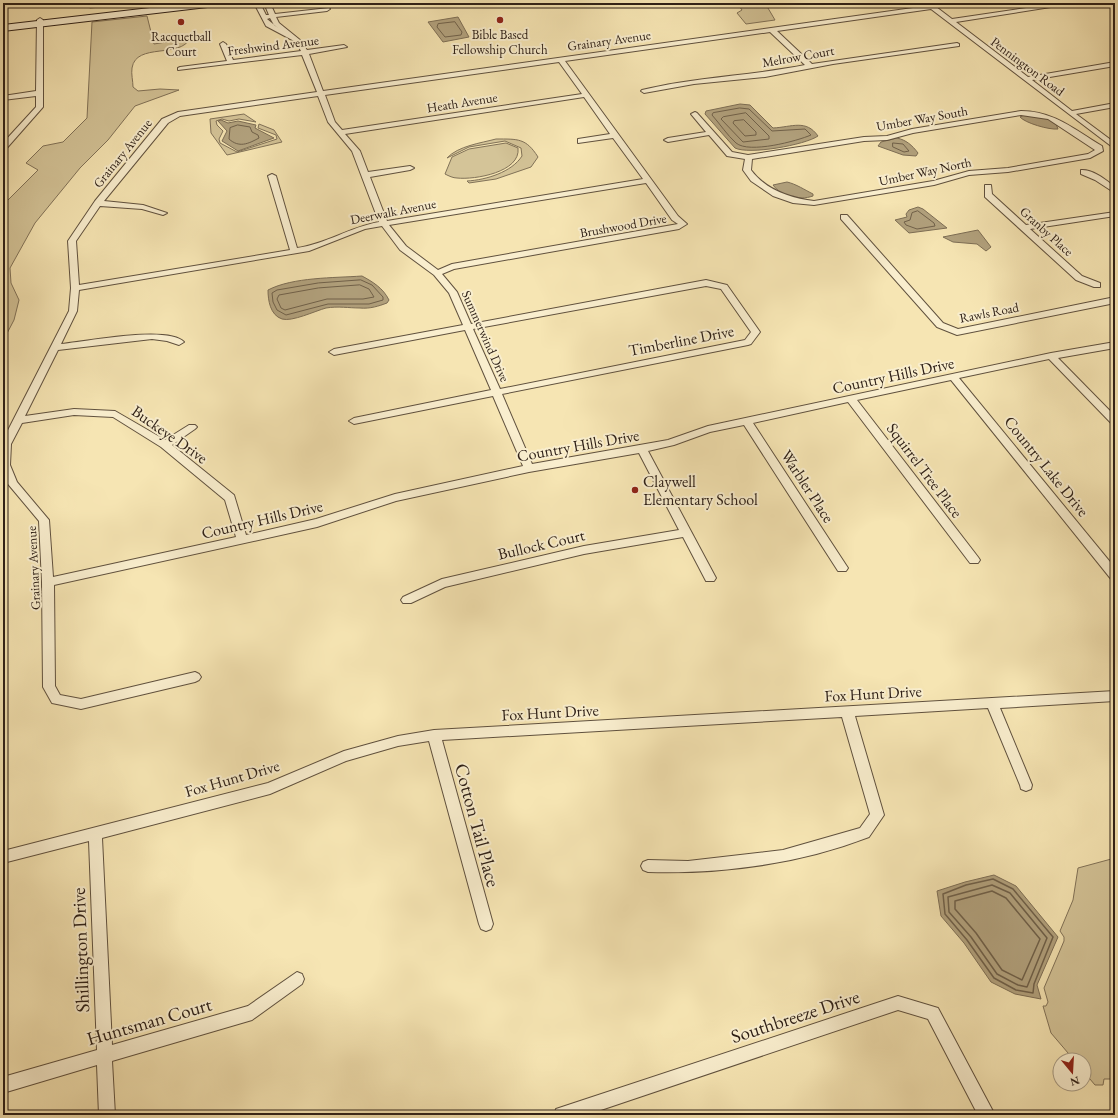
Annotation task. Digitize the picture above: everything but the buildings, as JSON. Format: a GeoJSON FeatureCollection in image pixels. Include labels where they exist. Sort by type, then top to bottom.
{"type":"FeatureCollection","features":[{"type":"Feature","properties":{"kind":"main road"},"geometry":{"type":"LineString","coordinates":[[3,28],[178,3]]}},
{"type":"Feature","properties":{"kind":"main road"},"geometry":{"type":"LineString","coordinates":[[3,24],[40,22],[216,3]]}},
{"type":"Feature","properties":{"kind":"street"},"geometry":{"type":"LineString","coordinates":[[257,3],[262,17],[274,30],[298,41]]}},
{"type":"Feature","properties":{"kind":"street","name":"Summerwind Drive"},"geometry":{"type":"LineString","coordinates":[[267,3],[276,24],[298,41],[305,53],[332,122],[356,151],[384,224],[403,248],[437,273],[453,292],[528,468]]}},
{"type":"Feature","properties":{"kind":"street"},"geometry":{"type":"LineString","coordinates":[[950,21],[1073,3]]}},
{"type":"Feature","properties":{"kind":"street","name":"Pennington Road"},"geometry":{"type":"LineString","coordinates":[[930,5],[1115,147]]}},
{"type":"Feature","properties":{"kind":"street","name":"Grainary Avenue"},"geometry":{"type":"LineString","coordinates":[[195,677],[81,704],[56,699],[49,687],[48,582],[44,520],[13,484],[5,465],[6,444],[73,311],[75,288],[72,241],[98,203],[165,121],[178,114],[772,30],[930,5]]}},
{"type":"Feature","properties":{"kind":"street"},"geometry":{"type":"LineString","coordinates":[[262,17],[327,9]]}},
{"type":"Feature","properties":{"kind":"street"},"geometry":{"type":"LineString","coordinates":[[3,146],[39,107],[40,22]]}},
{"type":"Feature","properties":{"kind":"street"},"geometry":{"type":"LineString","coordinates":[[772,30],[810,66]]}},
{"type":"Feature","properties":{"kind":"street"},"geometry":{"type":"LineString","coordinates":[[223,44],[231,62]]}},
{"type":"Feature","properties":{"kind":"street","name":"Melrow Court"},"geometry":{"type":"LineString","coordinates":[[644,91],[694,82],[771,74],[810,66],[957,45]]}},
{"type":"Feature","properties":{"kind":"street","name":"Freshwind Avenue"},"geometry":{"type":"LineString","coordinates":[[180,69],[344,47]]}},
{"type":"Feature","properties":{"kind":"street","name":"Brushwood Drive"},"geometry":{"type":"LineString","coordinates":[[437,273],[452,267],[679,227],[683,224],[675,218],[560,60]]}},
{"type":"Feature","properties":{"kind":"street"},"geometry":{"type":"LineString","coordinates":[[1026,79],[1115,64]]}},
{"type":"Feature","properties":{"kind":"street"},"geometry":{"type":"LineString","coordinates":[[3,98],[40,93]]}},
{"type":"Feature","properties":{"kind":"street","name":"Heath Avenue"},"geometry":{"type":"LineString","coordinates":[[341,132],[586,95]]}},
{"type":"Feature","properties":{"kind":"street"},"geometry":{"type":"LineString","coordinates":[[1043,115],[1070,113],[1115,105]]}},
{"type":"Feature","properties":{"kind":"street","name":"Umber Way South"},"geometry":{"type":"LineString","coordinates":[[695,114],[730,154],[748,158],[864,139],[888,138],[912,131],[1021,113],[1043,115],[1056,120]]}},
{"type":"Feature","properties":{"kind":"street"},"geometry":{"type":"LineString","coordinates":[[1056,120],[1070,113]]}},
{"type":"Feature","properties":{"kind":"street","name":"Umber Way North"},"geometry":{"type":"LineString","coordinates":[[748,158],[749,162],[747,170],[749,175],[776,194],[804,203],[825,203],[934,183],[969,173],[1008,170],[1090,156],[1099,151],[1096,145],[1056,120]]}},
{"type":"Feature","properties":{"kind":"street"},"geometry":{"type":"LineString","coordinates":[[668,140],[711,133]]}},
{"type":"Feature","properties":{"kind":"street"},"geometry":{"type":"LineString","coordinates":[[581,141],[616,136]]}},
{"type":"Feature","properties":{"kind":"street"},"geometry":{"type":"LineString","coordinates":[[366,175],[410,168]]}},
{"type":"Feature","properties":{"kind":"street"},"geometry":{"type":"LineString","coordinates":[[1084,172],[1098,178],[1115,191]]}},
{"type":"Feature","properties":{"kind":"street"},"geometry":{"type":"LineString","coordinates":[[272,176],[294,251]]}},
{"type":"Feature","properties":{"kind":"street","name":"Deerwalk Avenue"},"geometry":{"type":"LineString","coordinates":[[75,288],[323,246],[352,230],[648,180]]}},
{"type":"Feature","properties":{"kind":"street","name":"Granby Place"},"geometry":{"type":"LineString","coordinates":[[988,187],[988,195],[1079,278],[1098,285]]}},
{"type":"Feature","properties":{"kind":"street"},"geometry":{"type":"LineString","coordinates":[[98,203],[143,207],[163,213]]}},
{"type":"Feature","properties":{"kind":"street"},"geometry":{"type":"LineString","coordinates":[[1024,228],[1115,214]]}},
{"type":"Feature","properties":{"kind":"street","name":"Rawls Road"},"geometry":{"type":"LineString","coordinates":[[844,217],[940,325],[957,332],[1115,300]]}},
{"type":"Feature","properties":{"kind":"street","name":"Timberline Drive"},"geometry":{"type":"LineString","coordinates":[[334,352],[706,283],[724,287],[756,332],[748,342],[354,420]]}},
{"type":"Feature","properties":{"kind":"street"},"geometry":{"type":"LineString","coordinates":[[55,348],[152,336],[168,338],[179,342]]}},
{"type":"Feature","properties":{"kind":"street","name":"Country Hills Drive"},"geometry":{"type":"LineString","coordinates":[[48,582],[317,523],[395,498],[528,468],[642,449],[708,430],[747,421],[1052,356],[1115,345]]}},
{"type":"Feature","properties":{"kind":"street"},"geometry":{"type":"LineString","coordinates":[[1052,356],[1115,422]]}},
{"type":"Feature","properties":{"kind":"street","name":"Country Lake Drive"},"geometry":{"type":"LineString","coordinates":[[953,377],[1115,576]]}},
{"type":"Feature","properties":{"kind":"street","name":"Squirrel Tree Place"},"geometry":{"type":"LineString","coordinates":[[851,399],[974,560]]}},
{"type":"Feature","properties":{"kind":"street","name":"Buckeye Drive"},"geometry":{"type":"LineString","coordinates":[[18,420],[74,412],[115,414],[164,445],[230,498],[242,540]]}},
{"type":"Feature","properties":{"kind":"street","name":"Warbler Place"},"geometry":{"type":"LineString","coordinates":[[747,421],[842,568]]}},
{"type":"Feature","properties":{"kind":"street"},"geometry":{"type":"LineString","coordinates":[[164,445],[192,427]]}},
{"type":"Feature","properties":{"kind":"street"},"geometry":{"type":"LineString","coordinates":[[642,449],[710,578]]}},
{"type":"Feature","properties":{"kind":"street","name":"Bullock Court"},"geometry":{"type":"LineString","coordinates":[[407,600],[442,583],[584,550],[686,533]]}},
{"type":"Feature","properties":{"kind":"street","name":"Fox Hunt Drive"},"geometry":{"type":"LineString","coordinates":[[3,857],[270,788],[344,756],[398,741],[434,735],[1115,696]]}},
{"type":"Feature","properties":{"kind":"street"},"geometry":{"type":"LineString","coordinates":[[992,703],[1026,785]]}},
{"type":"Feature","properties":{"kind":"street"},"geometry":{"type":"LineString","coordinates":[[648,866],[688,866],[783,856],[864,833],[877,815],[847,711]]}},
{"type":"Feature","properties":{"kind":"street","name":"Cotton Tail Place"},"geometry":{"type":"LineString","coordinates":[[434,735],[486,924]]}},
{"type":"Feature","properties":{"kind":"street","name":"Shillington Drive"},"geometry":{"type":"LineString","coordinates":[[95,832],[107,1115]]}},
{"type":"Feature","properties":{"kind":"street","name":"Huntsman Court"},"geometry":{"type":"LineString","coordinates":[[3,1085],[104,1054],[252,1012],[297,979]]}},
{"type":"Feature","properties":{"kind":"street","name":"Southbreeze Drive"},"geometry":{"type":"LineString","coordinates":[[562,1115],[898,1003],[933,1013],[987,1115]]}},
{"type":"Feature","properties":{"kind":"shaded area"},"geometry":{"type":"Polygon","coordinates":[[[83,3],[142,3],[90,8],[83,3]]]}},
{"type":"Feature","properties":{"kind":"shaded area"},"geometry":{"type":"Polygon","coordinates":[[[737,3],[765,3],[775,20],[746,24],[737,13],[742,10],[737,3]]]}},
{"type":"Feature","properties":{"kind":"shaded area"},"geometry":{"type":"Polygon","coordinates":[[[147,16],[154,44],[190,38],[185,44],[178,48],[141,55],[135,60],[132,68],[133,87],[138,91],[160,89],[179,90],[135,106],[108,140],[80,168],[35,223],[10,268],[11,283],[19,300],[14,320],[3,341],[3,205],[38,170],[26,163],[43,146],[63,142],[87,118],[92,22],[147,16]]]}},
{"type":"Feature","properties":{"kind":"shaded area"},"geometry":{"type":"Polygon","coordinates":[[[244,114],[256,122],[239,119],[229,121],[222,119],[216,121],[217,125],[223,131],[219,139],[220,143],[237,152],[277,139],[276,135],[258,128],[259,124],[274,130],[282,142],[227,155],[211,133],[210,119],[244,114]]]}},
{"type":"Feature","properties":{"kind":"shaded area"},"geometry":{"type":"Polygon","coordinates":[[[496,139],[521,141],[529,146],[538,157],[531,167],[496,179],[469,183],[467,181],[490,177],[512,167],[522,156],[521,148],[505,141],[469,147],[447,158],[463,148],[496,139]]]}},
{"type":"Feature","properties":{"kind":"shaded area"},"geometry":{"type":"Polygon","coordinates":[[[506,143],[518,148],[517,156],[505,169],[475,178],[456,178],[445,174],[452,157],[469,149],[506,143]]]}},
{"type":"Feature","properties":{"kind":"shaded area"},"geometry":{"type":"Polygon","coordinates":[[[1115,858],[1115,1079],[1104,1079],[1103,1085],[1095,1085],[1092,1081],[1092,1052],[1067,1052],[1051,1033],[1043,1006],[1046,1006],[1048,1002],[1044,988],[1064,941],[1064,937],[1060,931],[1073,900],[1078,868],[1115,858]]]}},
{"type":"Feature","properties":{"kind":"water"},"geometry":{"type":"Polygon","coordinates":[[[458,17],[469,37],[443,42],[428,22],[458,17]]]}},
{"type":"Feature","properties":{"kind":"water"},"geometry":{"type":"Polygon","coordinates":[[[740,104],[750,105],[773,128],[798,125],[809,127],[818,136],[802,143],[764,150],[742,150],[735,148],[705,114],[706,111],[740,104]]]}},
{"type":"Feature","properties":{"kind":"water"},"geometry":{"type":"Polygon","coordinates":[[[1024,115],[1045,117],[1056,124],[1058,129],[1032,124],[1020,117],[1024,115]]]}},
{"type":"Feature","properties":{"kind":"water"},"geometry":{"type":"Polygon","coordinates":[[[221,120],[228,123],[238,121],[256,125],[255,128],[274,138],[238,151],[222,141],[227,131],[218,121],[221,120]]]}},
{"type":"Feature","properties":{"kind":"water"},"geometry":{"type":"Polygon","coordinates":[[[897,138],[911,145],[918,153],[916,156],[903,155],[878,146],[881,142],[897,138]]]}},
{"type":"Feature","properties":{"kind":"water"},"geometry":{"type":"Polygon","coordinates":[[[787,182],[813,194],[813,196],[802,198],[791,197],[781,192],[773,185],[787,182]]]}},
{"type":"Feature","properties":{"kind":"water"},"geometry":{"type":"Polygon","coordinates":[[[918,207],[923,209],[947,228],[909,233],[895,220],[907,217],[906,214],[909,210],[918,207]]]}},
{"type":"Feature","properties":{"kind":"water"},"geometry":{"type":"Polygon","coordinates":[[[978,230],[991,247],[986,251],[977,244],[953,242],[943,237],[978,230]]]}},
{"type":"Feature","properties":{"kind":"water"},"geometry":{"type":"Polygon","coordinates":[[[362,276],[374,283],[384,292],[389,300],[387,303],[367,308],[326,308],[297,318],[286,320],[278,317],[270,307],[268,290],[278,286],[301,280],[362,276]]]}},
{"type":"Feature","properties":{"kind":"water"},"geometry":{"type":"Polygon","coordinates":[[[994,875],[1016,886],[1058,937],[1037,985],[1041,999],[1015,994],[991,982],[964,943],[941,916],[937,891],[994,875]]]}},
{"type":"Feature","properties":{"kind":"place","name":"Bible Based Fellowship Church"},"geometry":{"type":"Point","coordinates":[500,20]}},
{"type":"Feature","properties":{"kind":"place","name":"Racquetball Court"},"geometry":{"type":"Point","coordinates":[181,22]}},
{"type":"Feature","properties":{"kind":"place","name":"Claywell Elementary School"},"geometry":{"type":"Point","coordinates":[635,490]}}]}
